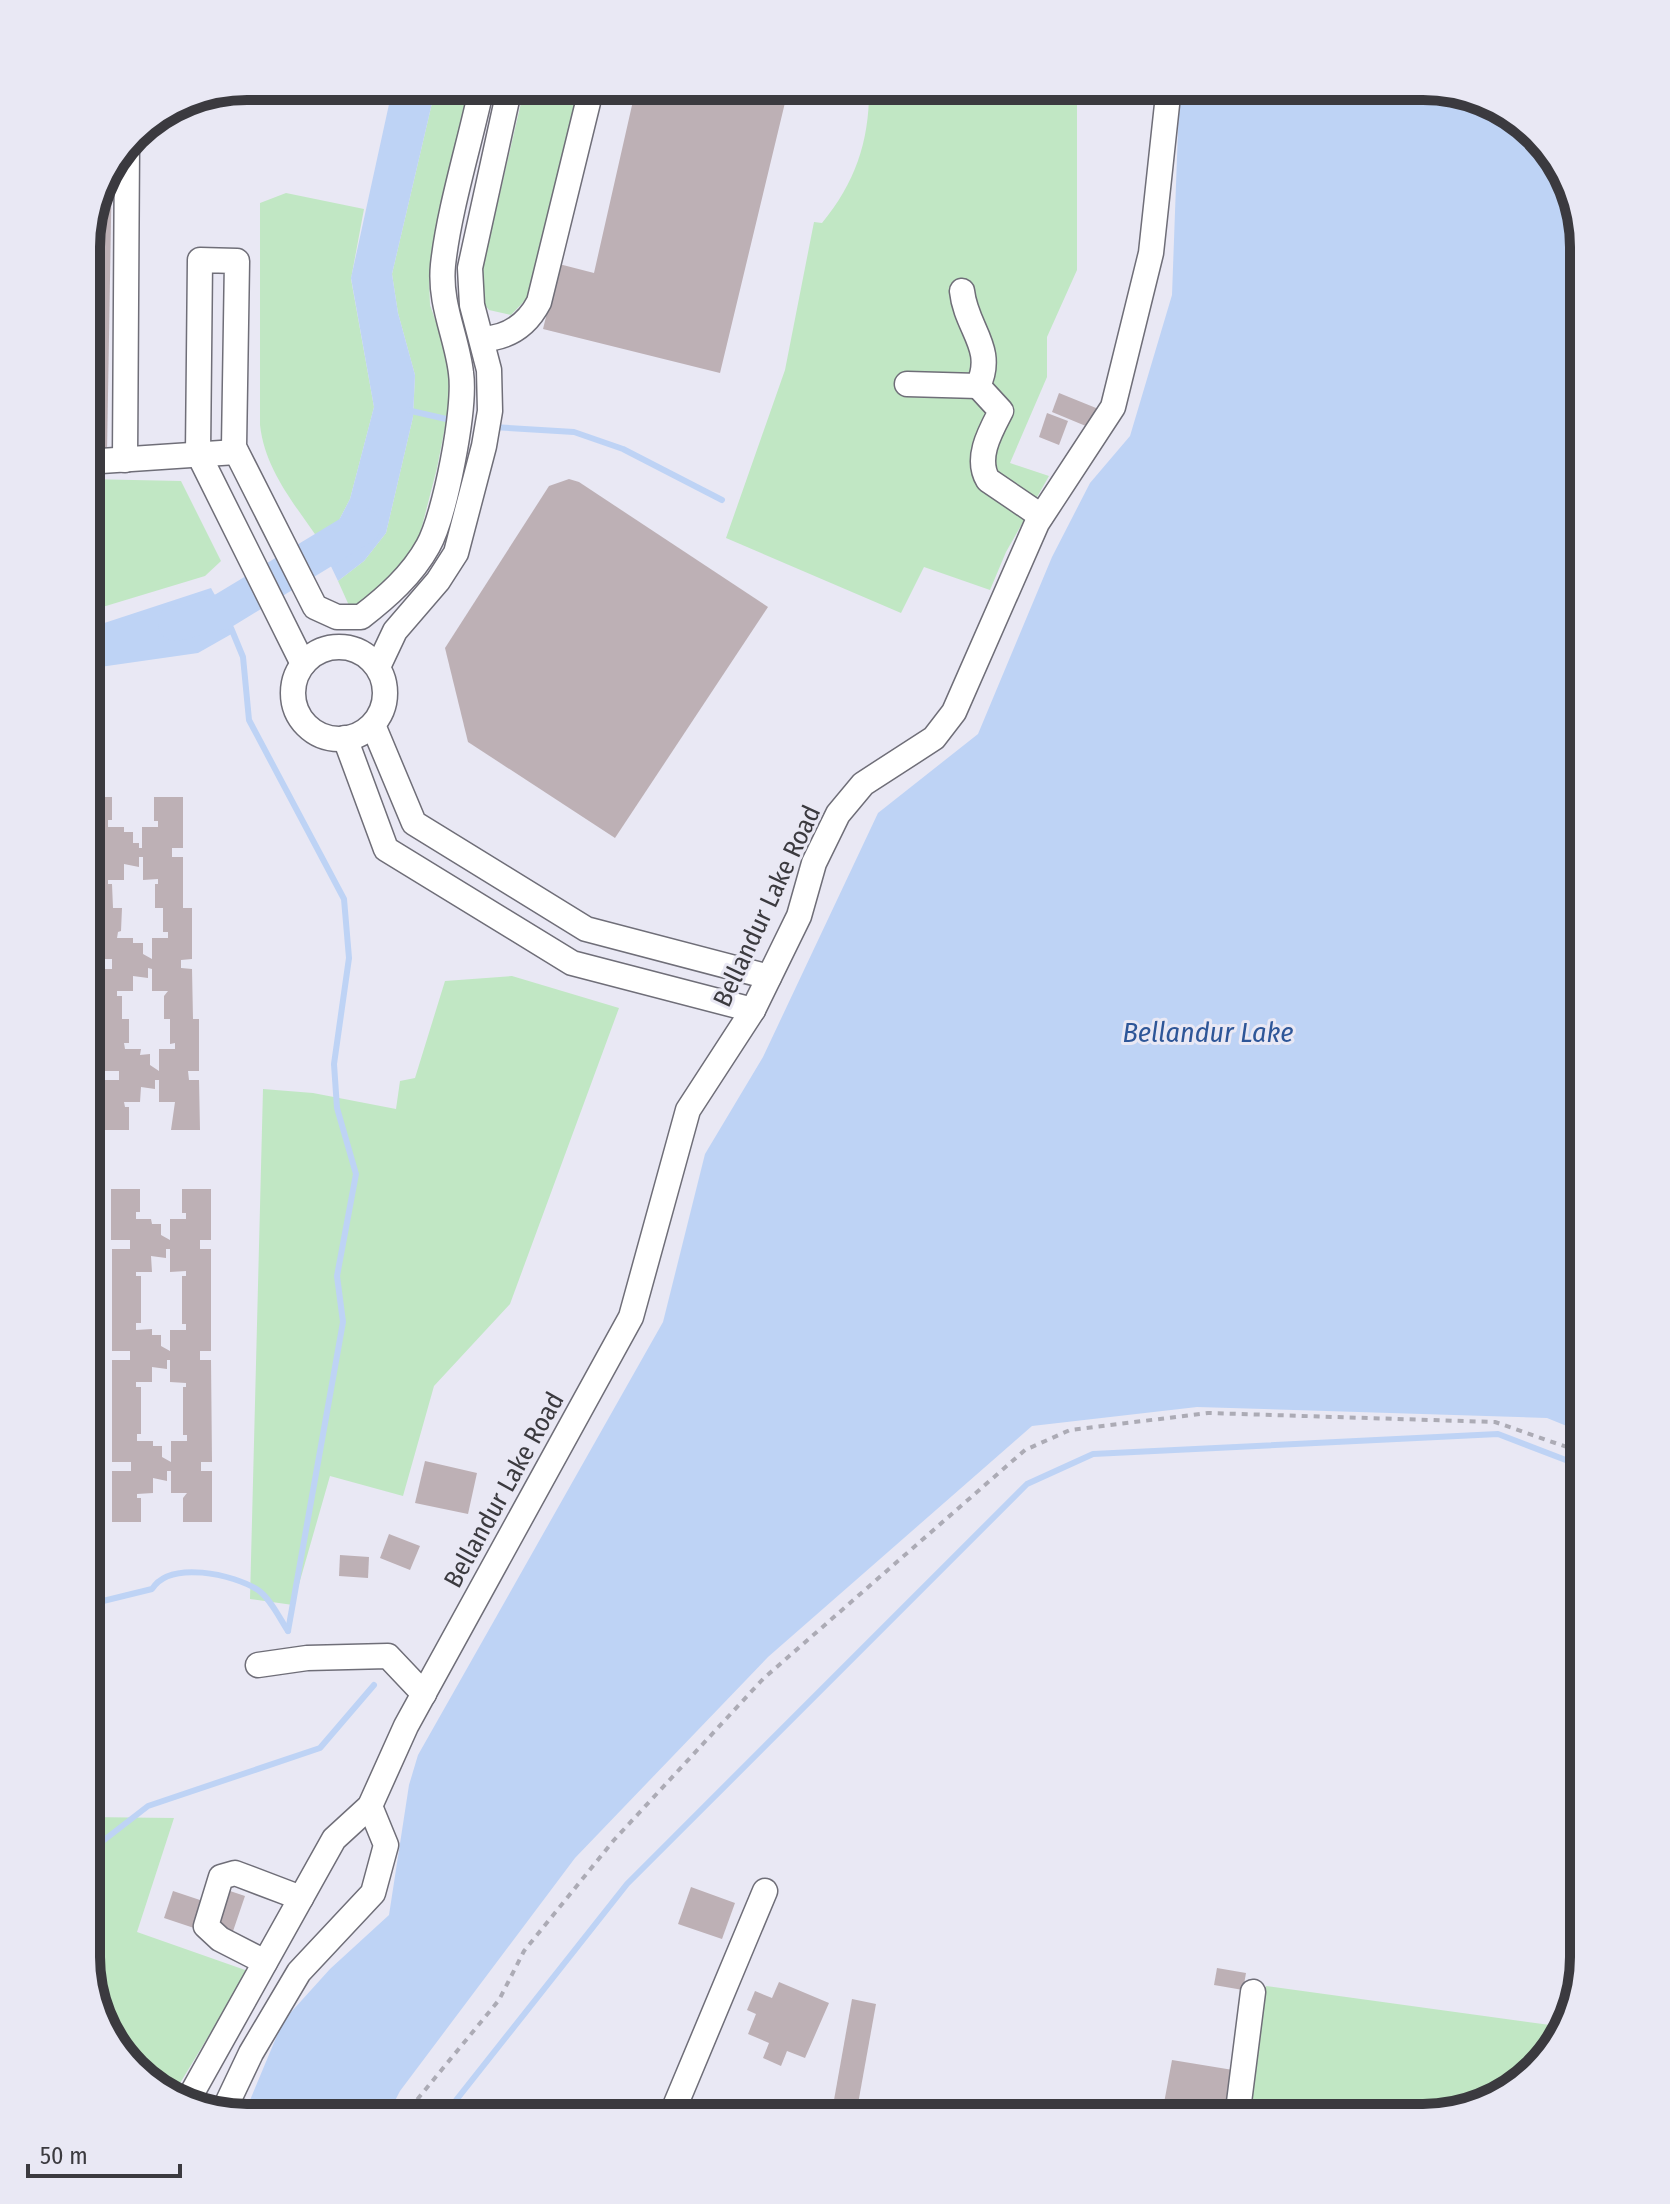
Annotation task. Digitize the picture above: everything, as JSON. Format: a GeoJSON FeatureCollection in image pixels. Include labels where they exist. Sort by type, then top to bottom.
{"type":"FeatureCollection","features":[{"type":"Feature","properties":{"kind":"street"},"geometry":{"type":"LineString","coordinates":[[303,664],[198,455],[200,260],[237,261],[236,452],[315,607],[340,617],[361,617],[387,597],[417,564],[431,542],[462,409],[461,374],[445,309],[443,265],[479,100]]}},
{"type":"Feature","properties":{"kind":"street"},"geometry":{"type":"LineString","coordinates":[[378,667],[395,631],[438,581],[456,553],[488,428],[490,393],[482,339],[472,305],[470,268],[507,100]]}},
{"type":"Feature","properties":{"kind":"street"},"geometry":{"type":"LineString","coordinates":[[482,339],[512,332],[528,319],[539,302],[589,100]]}},
{"type":"Feature","properties":{"kind":"street","name":"Bellandur Lake Road"},"geometry":{"type":"LineString","coordinates":[[192,2093],[334,1839],[370,1806],[424,1694],[631,1317],[688,1110],[753,1010],[799,916],[814,863],[838,814],[863,784],[934,738],[954,712],[1041,516],[1113,407],[1151,253],[1167,100]]}},
{"type":"Feature","properties":{"kind":"street"},"geometry":{"type":"LineString","coordinates":[[125,460],[127,162]]}},
{"type":"Feature","properties":{"kind":"street"},"geometry":{"type":"LineString","coordinates":[[962,291],[964,310],[986,356],[978,386]]}},
{"type":"Feature","properties":{"kind":"street"},"geometry":{"type":"LineString","coordinates":[[907,384],[978,386],[1001,411],[982,456],[983,471],[988,480],[1041,516]]}},
{"type":"Feature","properties":{"kind":"street"},"geometry":{"type":"LineString","coordinates":[[100,461],[236,452]]}},
{"type":"Feature","properties":{"kind":"street"},"geometry":{"type":"LineString","coordinates":[[339,646],[340,617]]}},
{"type":"Feature","properties":{"kind":"street"},"geometry":{"type":"LineString","coordinates":[[339,646],[362,652],[378,667],[386,693],[380,715],[373,725],[345,738],[319,735],[301,719],[292,696],[293,683],[303,664],[315,653],[339,646]]}},
{"type":"Feature","properties":{"kind":"street"},"geometry":{"type":"LineString","coordinates":[[373,725],[414,823],[586,929],[769,977]]}},
{"type":"Feature","properties":{"kind":"street"},"geometry":{"type":"LineString","coordinates":[[345,738],[386,849],[572,963],[753,1010]]}},
{"type":"Feature","properties":{"kind":"street"},"geometry":{"type":"LineString","coordinates":[[373,813],[404,798]]}},
{"type":"Feature","properties":{"kind":"street"},"geometry":{"type":"LineString","coordinates":[[518,930],[539,900]]}},
{"type":"Feature","properties":{"kind":"street"},"geometry":{"type":"LineString","coordinates":[[258,1665],[307,1658],[388,1656],[424,1694]]}},
{"type":"Feature","properties":{"kind":"street"},"geometry":{"type":"LineString","coordinates":[[228,2103],[251,2053],[299,1972],[373,1893],[386,1845],[370,1806]]}},
{"type":"Feature","properties":{"kind":"street"},"geometry":{"type":"LineString","coordinates":[[265,1962],[210,1932],[206,1926],[221,1877],[235,1873],[301,1898]]}},
{"type":"Feature","properties":{"kind":"street"},"geometry":{"type":"LineString","coordinates":[[676,2104],[765,1891]]}},
{"type":"Feature","properties":{"kind":"street"},"geometry":{"type":"LineString","coordinates":[[1239,2104],[1253,1992]]}},
{"type":"Feature","properties":{"kind":"path"},"geometry":{"type":"LineString","coordinates":[[414,2104],[499,2000],[524,1951],[578,1889],[614,1840],[763,1679],[1025,1450],[1070,1430],[1208,1413],[1495,1422],[1570,1448]]}},
{"type":"Feature","properties":{"kind":"green space"},"geometry":{"type":"Polygon","coordinates":[[[433,100],[467,100],[429,278],[430,305],[446,350],[450,380],[449,407],[437,468],[419,538],[390,581],[351,610],[338,581],[364,561],[386,533],[413,417],[415,375],[398,313],[392,274],[433,100]]]}},
{"type":"Feature","properties":{"kind":"green space"},"geometry":{"type":"Polygon","coordinates":[[[522,100],[580,100],[531,294],[511,315],[489,310],[483,303],[480,278],[522,100]]]}},
{"type":"Feature","properties":{"kind":"green space"},"geometry":{"type":"Polygon","coordinates":[[[869,100],[1077,100],[1077,270],[1047,337],[1047,377],[1010,463],[1049,476],[1006,552],[990,590],[924,567],[901,613],[726,538],[785,370],[814,222],[822,223],[852,176],[864,142],[869,100]]]}},
{"type":"Feature","properties":{"kind":"green space"},"geometry":{"type":"Polygon","coordinates":[[[286,193],[364,209],[351,279],[374,407],[350,499],[337,524],[317,537],[274,471],[260,425],[260,203],[286,193]]]}},
{"type":"Feature","properties":{"kind":"green space"},"geometry":{"type":"Polygon","coordinates":[[[100,479],[181,481],[221,561],[205,576],[100,608],[100,479]]]}},
{"type":"Feature","properties":{"kind":"green space"},"geometry":{"type":"Polygon","coordinates":[[[512,976],[619,1008],[510,1304],[434,1386],[403,1496],[330,1476],[293,1605],[250,1599],[263,1089],[313,1093],[396,1109],[400,1081],[415,1078],[445,981],[512,976]]]}},
{"type":"Feature","properties":{"kind":"green space"},"geometry":{"type":"Polygon","coordinates":[[[100,1817],[174,1818],[137,1932],[248,1971],[178,2087],[150,2068],[136,2054],[115,2022],[100,1967],[100,1817]]]}},
{"type":"Feature","properties":{"kind":"green space"},"geometry":{"type":"Polygon","coordinates":[[[1266,1986],[1553,2025],[1534,2054],[1520,2068],[1488,2089],[1461,2099],[1423,2104],[1250,2104],[1266,1986]]]}},
{"type":"Feature","properties":{"kind":"water"},"geometry":{"type":"Polygon","coordinates":[[[390,100],[433,100],[392,274],[398,313],[415,375],[413,417],[386,533],[364,561],[338,581],[317,537],[337,524],[350,499],[374,407],[351,278],[390,100]]]}},
{"type":"Feature","properties":{"kind":"water","name":"Bellandur Lake"},"geometry":{"type":"Polygon","coordinates":[[[1433,100],[1452,103],[1488,115],[1520,136],[1545,165],[1562,200],[1570,247],[1570,1427],[1547,1418],[1197,1407],[1032,1426],[768,1657],[575,1858],[393,2104],[248,2104],[283,2021],[330,1969],[389,1915],[409,1785],[418,1755],[663,1322],[705,1154],[763,1057],[878,813],[978,734],[1052,557],[1090,483],[1130,436],[1172,295],[1179,102],[1433,100]]]}},
{"type":"Feature","properties":{"kind":"water"},"geometry":{"type":"Polygon","coordinates":[[[211,588],[235,632],[198,653],[100,667],[100,624],[211,588]]]}},
{"type":"Feature","properties":{"kind":"building"},"geometry":{"type":"Polygon","coordinates":[[[633,100],[786,100],[720,373],[543,329],[559,264],[594,273],[633,100]]]}},
{"type":"Feature","properties":{"kind":"building"},"geometry":{"type":"Polygon","coordinates":[[[112,190],[107,453],[100,453],[100,237],[112,190]]]}},
{"type":"Feature","properties":{"kind":"building"},"geometry":{"type":"Polygon","coordinates":[[[1059,393],[1101,410],[1093,429],[1052,412],[1059,393]]]}},
{"type":"Feature","properties":{"kind":"building"},"geometry":{"type":"Polygon","coordinates":[[[1047,413],[1068,421],[1059,445],[1039,437],[1047,413]]]}},
{"type":"Feature","properties":{"kind":"building"},"geometry":{"type":"Polygon","coordinates":[[[569,479],[579,482],[768,607],[615,838],[468,742],[445,648],[549,486],[569,479]]]}},
{"type":"Feature","properties":{"kind":"building"},"geometry":{"type":"Polygon","coordinates":[[[100,797],[112,797],[112,820],[108,820],[108,827],[124,827],[124,832],[133,832],[133,843],[139,843],[139,848],[142,848],[142,827],[158,827],[158,821],[154,821],[154,797],[183,797],[183,848],[172,848],[172,857],[183,857],[183,908],[192,908],[192,959],[181,960],[181,968],[192,969],[193,1019],[199,1019],[199,1071],[188,1071],[189,1080],[199,1080],[200,1130],[171,1130],[175,1102],[159,1102],[159,1080],[155,1080],[155,1089],[141,1087],[140,1102],[124,1102],[125,1107],[129,1107],[129,1130],[100,1130],[100,1080],[119,1080],[119,1071],[100,1071],[100,969],[112,969],[112,959],[100,959],[100,797]],[[139,857],[139,867],[124,864],[124,880],[108,880],[108,884],[112,884],[113,908],[122,908],[121,931],[117,938],[133,938],[133,943],[143,943],[143,954],[152,959],[152,938],[168,938],[168,932],[163,932],[163,908],[155,908],[155,884],[158,884],[158,879],[143,880],[143,857],[139,857]],[[148,968],[148,978],[133,976],[133,991],[117,991],[117,996],[122,996],[122,1019],[129,1019],[129,1043],[124,1043],[125,1049],[141,1049],[140,1055],[150,1054],[150,1065],[159,1071],[159,1049],[175,1049],[175,1043],[170,1044],[170,1019],[164,1019],[164,996],[168,991],[152,991],[152,969],[148,968]]]}},
{"type":"Feature","properties":{"kind":"building"},"geometry":{"type":"Polygon","coordinates":[[[111,1189],[140,1189],[140,1212],[136,1212],[136,1219],[151,1219],[152,1224],[161,1224],[161,1235],[170,1240],[170,1219],[186,1219],[186,1213],[182,1213],[182,1189],[211,1189],[211,1240],[200,1240],[200,1249],[211,1249],[211,1351],[200,1351],[200,1360],[211,1360],[212,1462],[201,1462],[201,1471],[212,1471],[212,1522],[183,1522],[183,1498],[187,1493],[171,1493],[171,1471],[167,1471],[167,1481],[153,1478],[153,1493],[137,1494],[137,1498],[141,1498],[141,1522],[112,1522],[112,1471],[131,1471],[131,1462],[112,1462],[112,1360],[130,1360],[130,1351],[112,1351],[112,1249],[130,1249],[130,1240],[111,1240],[111,1189]],[[166,1249],[166,1258],[151,1256],[152,1272],[136,1272],[136,1276],[141,1276],[141,1323],[136,1323],[136,1330],[152,1329],[152,1335],[161,1335],[161,1346],[170,1351],[170,1330],[186,1330],[186,1324],[182,1324],[182,1276],[186,1276],[186,1271],[170,1272],[170,1249],[166,1249]],[[167,1360],[167,1369],[152,1367],[152,1382],[136,1382],[136,1387],[141,1387],[141,1434],[137,1434],[137,1441],[153,1441],[153,1446],[162,1446],[162,1457],[171,1462],[171,1441],[187,1441],[187,1435],[183,1435],[183,1387],[186,1383],[170,1382],[170,1360],[167,1360]]]}},
{"type":"Feature","properties":{"kind":"building"},"geometry":{"type":"Polygon","coordinates":[[[425,1461],[477,1473],[468,1514],[415,1503],[425,1461]]]}},
{"type":"Feature","properties":{"kind":"building"},"geometry":{"type":"Polygon","coordinates":[[[389,1534],[420,1546],[410,1570],[380,1558],[389,1534]]]}},
{"type":"Feature","properties":{"kind":"building"},"geometry":{"type":"Polygon","coordinates":[[[340,1555],[369,1557],[368,1578],[339,1576],[340,1555]]]}},
{"type":"Feature","properties":{"kind":"building"},"geometry":{"type":"Polygon","coordinates":[[[691,1887],[735,1903],[722,1939],[678,1924],[691,1887]]]}},
{"type":"Feature","properties":{"kind":"building"},"geometry":{"type":"Polygon","coordinates":[[[227,1890],[245,1896],[230,1940],[164,1918],[173,1891],[221,1907],[227,1890]]]}},
{"type":"Feature","properties":{"kind":"building"},"geometry":{"type":"Polygon","coordinates":[[[1217,1968],[1246,1973],[1243,1990],[1214,1985],[1217,1968]]]}},
{"type":"Feature","properties":{"kind":"building"},"geometry":{"type":"Polygon","coordinates":[[[779,1982],[829,2003],[805,2058],[787,2051],[781,2066],[763,2058],[769,2043],[748,2034],[756,2014],[747,2010],[755,1991],[772,1998],[779,1982]]]}},
{"type":"Feature","properties":{"kind":"building"},"geometry":{"type":"Polygon","coordinates":[[[852,1999],[876,2004],[858,2104],[834,2100],[852,1999]]]}},
{"type":"Feature","properties":{"kind":"building"},"geometry":{"type":"Polygon","coordinates":[[[1172,2060],[1233,2070],[1227,2104],[1164,2103],[1172,2060]]]}},
{"type":"Feature","properties":{"kind":"waterway"},"geometry":{"type":"LineString","coordinates":[[407,410],[455,421]]}},
{"type":"Feature","properties":{"kind":"waterway"},"geometry":{"type":"LineString","coordinates":[[493,427],[574,432],[623,449],[722,500]]}},
{"type":"Feature","properties":{"kind":"waterway"},"geometry":{"type":"LineString","coordinates":[[176,623],[223,611],[363,526]]}},
{"type":"Feature","properties":{"kind":"waterway"},"geometry":{"type":"LineString","coordinates":[[231,628],[243,657],[249,720],[344,899],[349,958],[334,1064],[337,1108],[356,1174],[337,1276],[343,1322],[288,1631]]}},
{"type":"Feature","properties":{"kind":"waterway"},"geometry":{"type":"LineString","coordinates":[[453,2104],[627,1884],[1027,1484],[1093,1454],[1498,1434],[1570,1462]]}},
{"type":"Feature","properties":{"kind":"waterway"},"geometry":{"type":"LineString","coordinates":[[100,1606],[103,1601],[152,1589],[161,1580],[173,1575],[187,1572],[218,1575],[258,1590],[271,1603],[288,1631]]}},
{"type":"Feature","properties":{"kind":"waterway"},"geometry":{"type":"LineString","coordinates":[[100,1843],[148,1806],[320,1748],[374,1685]]}}]}
